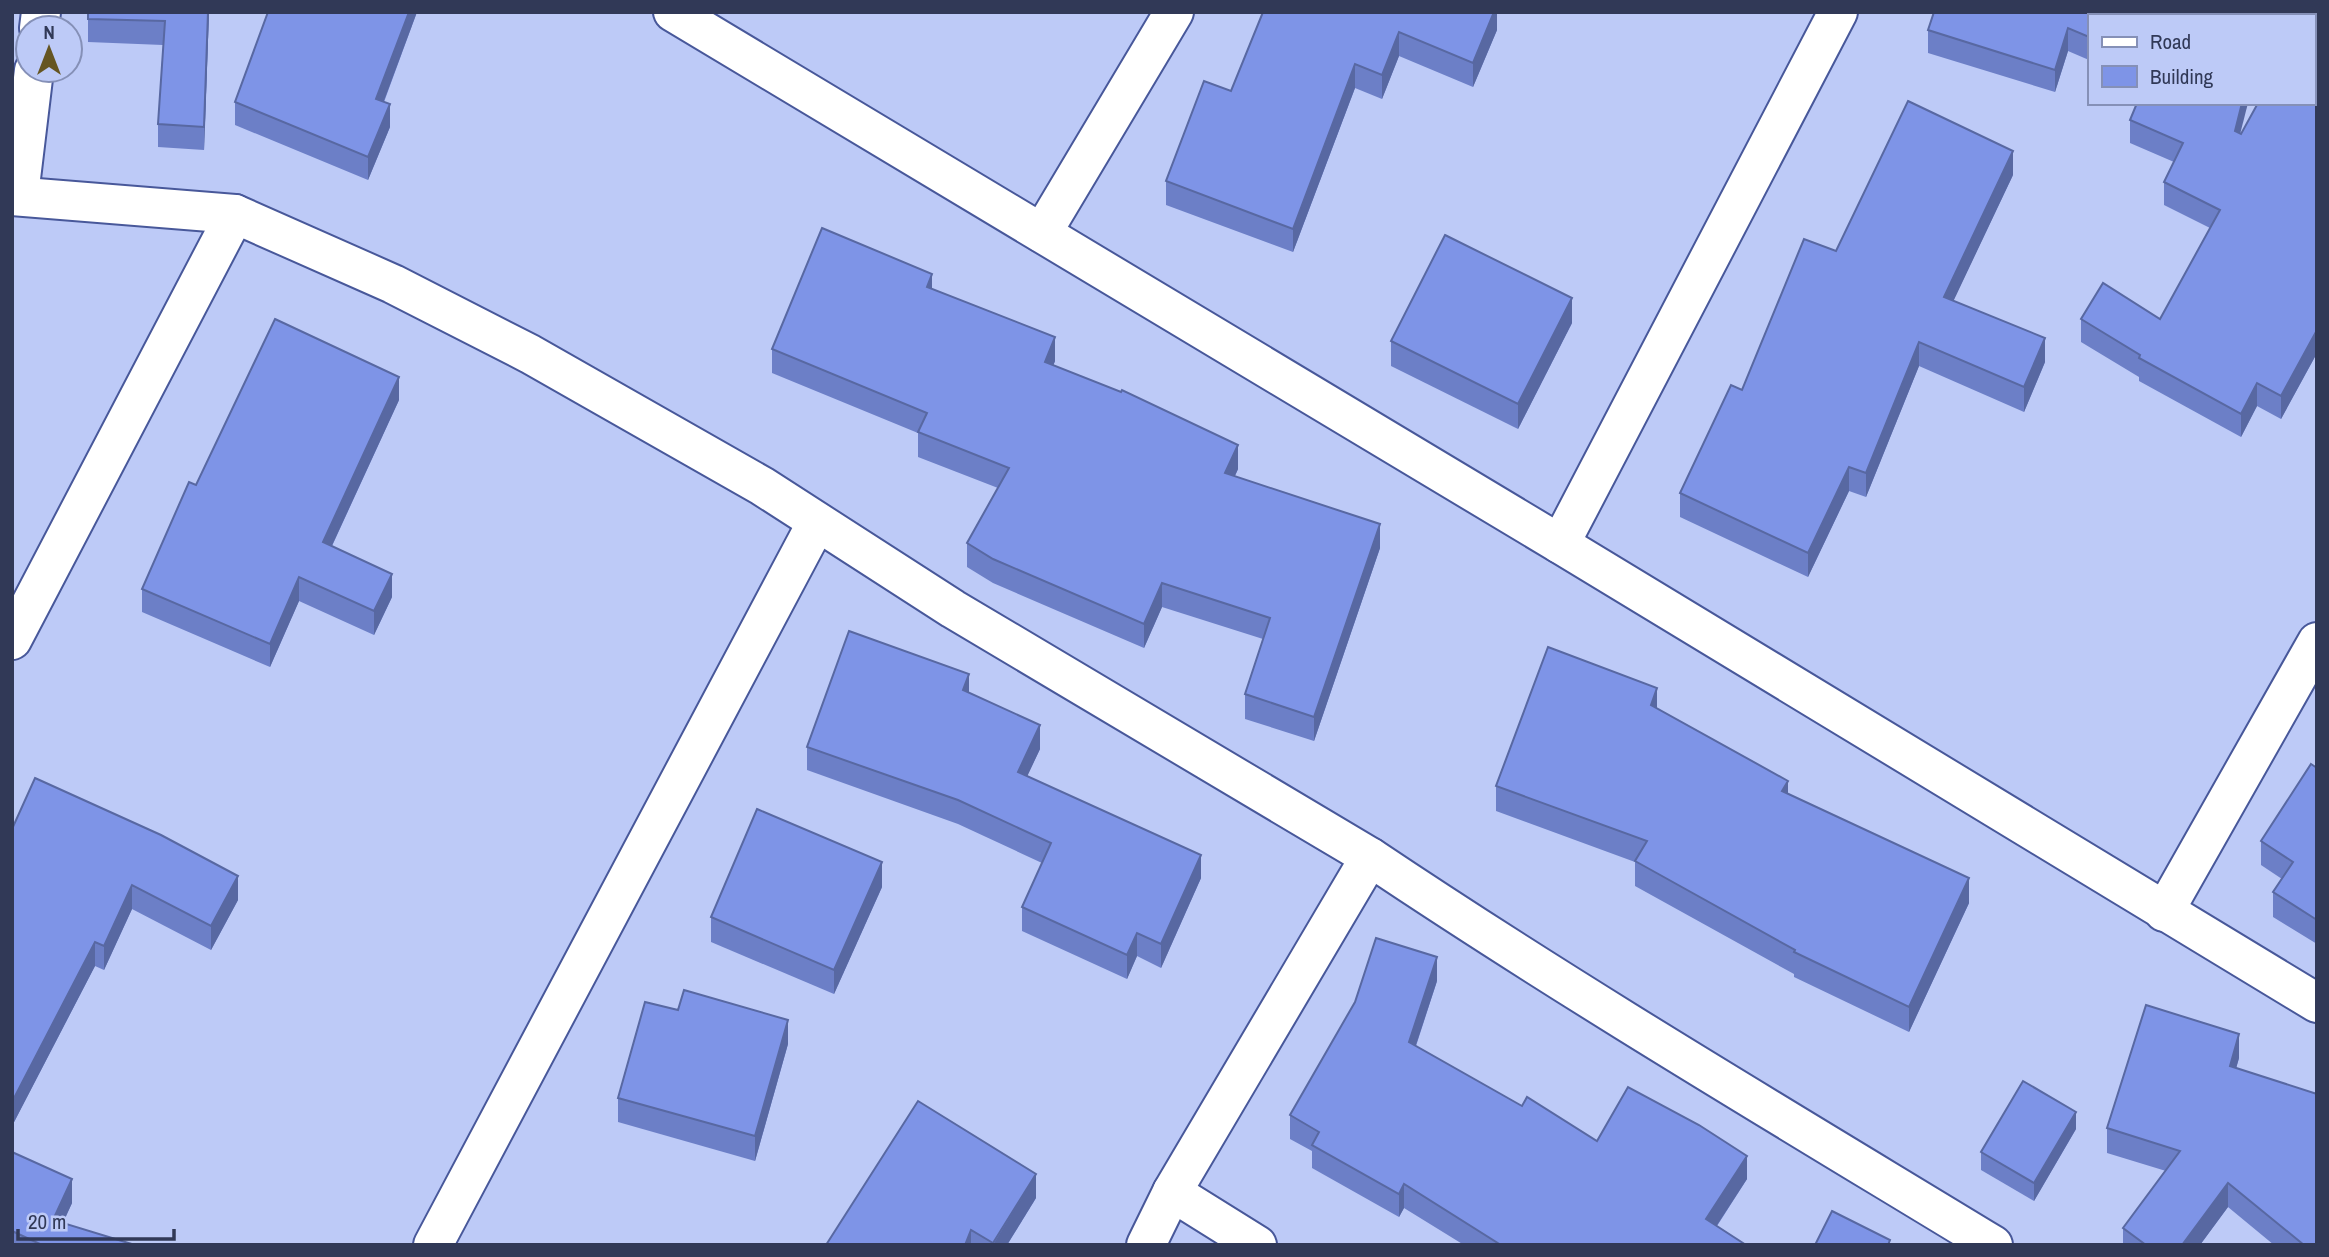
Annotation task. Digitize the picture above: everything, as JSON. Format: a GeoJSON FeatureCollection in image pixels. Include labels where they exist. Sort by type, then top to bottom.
{"type":"FeatureCollection","features":[{"type":"Feature","properties":{"kind":"street"},"geometry":{"type":"LineString","coordinates":[[673,12],[1560,544],[2317,1003]]}},
{"type":"Feature","properties":{"kind":"street"},"geometry":{"type":"LineString","coordinates":[[1042,233],[1174,12]]}},
{"type":"Feature","properties":{"kind":"street"},"geometry":{"type":"LineString","coordinates":[[1560,544],[1838,12]]}},
{"type":"Feature","properties":{"kind":"street"},"geometry":{"type":"LineString","coordinates":[[32,84],[15,196],[235,214],[393,284],[530,355],[762,486],[953,609],[1370,857],[1749,1097],[1993,1245]]}},
{"type":"Feature","properties":{"kind":"street"},"geometry":{"type":"LineString","coordinates":[[12,640],[235,214]]}},
{"type":"Feature","properties":{"kind":"street"},"geometry":{"type":"LineString","coordinates":[[433,1245],[817,522]]}},
{"type":"Feature","properties":{"kind":"street"},"geometry":{"type":"LineString","coordinates":[[2164,912],[2317,642]]}},
{"type":"Feature","properties":{"kind":"street"},"geometry":{"type":"LineString","coordinates":[[1146,1245],[1172,1192],[1370,857]]}},
{"type":"Feature","properties":{"kind":"street"},"geometry":{"type":"LineString","coordinates":[[1172,1192],[1257,1245]]}},
{"type":"Feature","properties":{"kind":"building"},"geometry":{"type":"Polygon","coordinates":[[[88,12],[208,12],[204,127],[158,124],[165,21],[88,19],[88,12]]]}},
{"type":"Feature","properties":{"kind":"building"},"geometry":{"type":"Polygon","coordinates":[[[268,12],[409,12],[376,99],[390,104],[368,157],[235,102],[268,12]]]}},
{"type":"Feature","properties":{"kind":"building"},"geometry":{"type":"Polygon","coordinates":[[[1263,12],[1494,12],[1473,63],[1399,32],[1382,75],[1355,64],[1293,229],[1166,181],[1204,81],[1231,91],[1263,12]]]}},
{"type":"Feature","properties":{"kind":"building"},"geometry":{"type":"Polygon","coordinates":[[[1934,12],[2171,14],[2088,14],[2088,37],[2068,28],[2055,70],[1928,30],[1934,12]]]}},
{"type":"Feature","properties":{"kind":"building"},"geometry":{"type":"Polygon","coordinates":[[[2201,12],[2265,12],[2264,14],[2200,14],[2201,12]]]}},
{"type":"Feature","properties":{"kind":"building"},"geometry":{"type":"Polygon","coordinates":[[[2317,12],[2317,330],[2281,396],[2257,383],[2241,414],[2139,358],[2140,355],[2081,319],[2103,283],[2160,319],[2220,210],[2164,182],[2183,143],[2130,120],[2136,105],[2242,105],[2235,131],[2241,134],[2257,105],[2315,105],[2315,14],[2308,14],[2317,12]]]}},
{"type":"Feature","properties":{"kind":"building"},"geometry":{"type":"Polygon","coordinates":[[[1908,101],[2013,151],[1944,297],[2045,338],[2024,387],[1919,342],[1866,473],[1849,467],[1808,553],[1680,493],[1731,385],[1742,390],[1804,239],[1836,251],[1908,101]]]}},
{"type":"Feature","properties":{"kind":"building"},"geometry":{"type":"Polygon","coordinates":[[[822,228],[932,274],[927,287],[1055,337],[1045,362],[1121,392],[1122,390],[1238,445],[1225,473],[1380,524],[1314,717],[1245,694],[1270,618],[1162,583],[1144,624],[993,559],[967,543],[1009,468],[918,432],[927,413],[772,349],[822,228]]]}},
{"type":"Feature","properties":{"kind":"building"},"geometry":{"type":"Polygon","coordinates":[[[1445,235],[1572,298],[1518,404],[1391,341],[1445,235]]]}},
{"type":"Feature","properties":{"kind":"building"},"geometry":{"type":"Polygon","coordinates":[[[275,319],[399,377],[323,542],[392,574],[374,611],[299,577],[270,644],[142,589],[189,482],[196,485],[275,319]]]}},
{"type":"Feature","properties":{"kind":"building"},"geometry":{"type":"Polygon","coordinates":[[[849,631],[969,674],[963,690],[1040,725],[1018,772],[1201,855],[1161,944],[1137,933],[1127,955],[1022,907],[1051,843],[958,800],[807,747],[849,631]]]}},
{"type":"Feature","properties":{"kind":"building"},"geometry":{"type":"Polygon","coordinates":[[[1548,647],[1657,688],[1651,705],[1788,781],[1782,791],[1969,878],[1909,1007],[1794,952],[1795,950],[1635,861],[1647,841],[1496,786],[1548,647]]]}},
{"type":"Feature","properties":{"kind":"building"},"geometry":{"type":"Polygon","coordinates":[[[2311,764],[2317,768],[2317,920],[2273,892],[2293,862],[2261,841],[2311,764]]]}},
{"type":"Feature","properties":{"kind":"building"},"geometry":{"type":"Polygon","coordinates":[[[35,778],[161,835],[238,876],[211,926],[132,885],[104,946],[95,942],[12,1102],[12,829],[35,778]]]}},
{"type":"Feature","properties":{"kind":"building"},"geometry":{"type":"Polygon","coordinates":[[[757,809],[882,862],[834,970],[711,917],[757,809]]]}},
{"type":"Feature","properties":{"kind":"building"},"geometry":{"type":"Polygon","coordinates":[[[1376,938],[1437,957],[1409,1042],[1522,1106],[1527,1097],[1597,1141],[1628,1087],[1699,1125],[1747,1156],[1706,1219],[1746,1245],[1501,1245],[1404,1184],[1399,1194],[1312,1145],[1319,1132],[1290,1115],[1355,1002],[1376,938]]]}},
{"type":"Feature","properties":{"kind":"building"},"geometry":{"type":"Polygon","coordinates":[[[684,990],[788,1020],[755,1136],[618,1098],[645,1002],[678,1010],[684,990]]]}},
{"type":"Feature","properties":{"kind":"building"},"geometry":{"type":"Polygon","coordinates":[[[2146,1005],[2239,1034],[2230,1066],[2317,1094],[2317,1245],[2304,1245],[2228,1183],[2182,1245],[2146,1245],[2123,1228],[2180,1151],[2107,1128],[2146,1005]]]}},
{"type":"Feature","properties":{"kind":"building"},"geometry":{"type":"Polygon","coordinates":[[[2023,1081],[2076,1112],[2034,1183],[1981,1152],[2023,1081]]]}},
{"type":"Feature","properties":{"kind":"building"},"geometry":{"type":"Polygon","coordinates":[[[918,1101],[1036,1174],[993,1243],[971,1230],[965,1245],[826,1245],[918,1101]]]}},
{"type":"Feature","properties":{"kind":"building"},"geometry":{"type":"Polygon","coordinates":[[[12,1152],[72,1179],[53,1220],[135,1245],[42,1245],[12,1231],[12,1152]]]}},
{"type":"Feature","properties":{"kind":"building"},"geometry":{"type":"Polygon","coordinates":[[[1832,1211],[1890,1240],[1888,1245],[1815,1245],[1832,1211]]]}}]}
